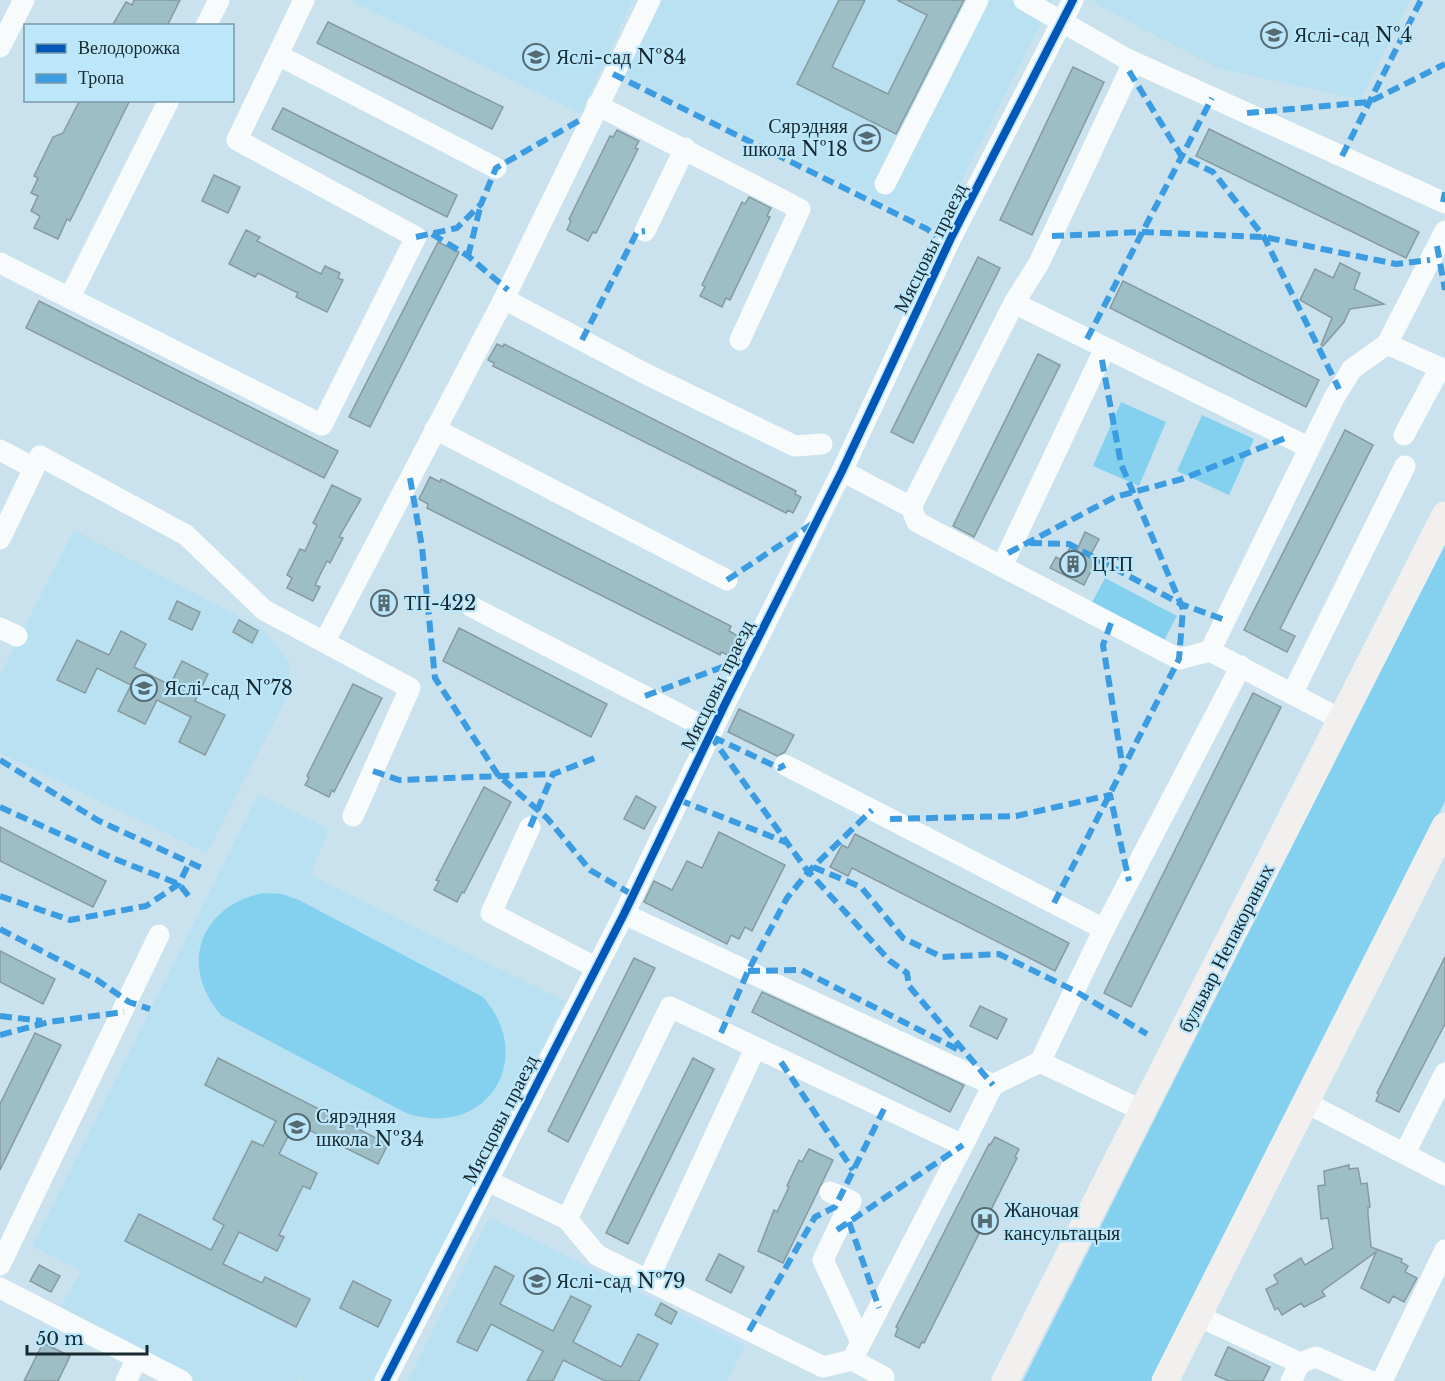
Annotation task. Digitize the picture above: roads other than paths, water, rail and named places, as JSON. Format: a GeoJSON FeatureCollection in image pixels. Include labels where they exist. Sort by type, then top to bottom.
{"type":"FeatureCollection","features":[{"type":"Feature","properties":{"kind":"main road","name":"бульвар Непакораных"},"geometry":{"type":"LineString","coordinates":[[1005,1381],[1445,515]]}},
{"type":"Feature","properties":{"kind":"main road"},"geometry":{"type":"LineString","coordinates":[[1165,1381],[1445,826]]}},
{"type":"Feature","properties":{"kind":"street"},"geometry":{"type":"LineString","coordinates":[[0,47],[24,0]]}},
{"type":"Feature","properties":{"kind":"street"},"geometry":{"type":"LineString","coordinates":[[207,24],[219,0]]}},
{"type":"Feature","properties":{"kind":"street"},"geometry":{"type":"LineString","coordinates":[[0,263],[322,425],[416,237],[237,140],[304,0]]}},
{"type":"Feature","properties":{"kind":"street"},"geometry":{"type":"LineString","coordinates":[[325,641],[504,299],[650,0]]}},
{"type":"Feature","properties":{"kind":"street"},"geometry":{"type":"LineString","coordinates":[[885,184],[978,0]]}},
{"type":"Feature","properties":{"kind":"street"},"geometry":{"type":"LineString","coordinates":[[910,507],[1014,303],[1039,263],[1133,63],[1024,0]]}},
{"type":"Feature","properties":{"kind":"street","name":"Мясцовы праезд"},"geometry":{"type":"LineString","coordinates":[[385,1381],[624,914],[712,731],[842,471],[951,238],[1072,0]]}},
{"type":"Feature","properties":{"kind":"street"},"geometry":{"type":"LineString","coordinates":[[278,55],[496,168]]}},
{"type":"Feature","properties":{"kind":"street"},"geometry":{"type":"LineString","coordinates":[[1125,58],[1445,203]]}},
{"type":"Feature","properties":{"kind":"street"},"geometry":{"type":"LineString","coordinates":[[70,297],[168,102]]}},
{"type":"Feature","properties":{"kind":"street"},"geometry":{"type":"LineString","coordinates":[[597,105],[685,148],[800,209],[740,340]]}},
{"type":"Feature","properties":{"kind":"street"},"geometry":{"type":"LineString","coordinates":[[645,231],[685,148]]}},
{"type":"Feature","properties":{"kind":"street"},"geometry":{"type":"LineString","coordinates":[[1210,651],[1308,447],[1352,369],[1387,344],[1445,231]]}},
{"type":"Feature","properties":{"kind":"street"},"geometry":{"type":"LineString","coordinates":[[504,299],[646,374],[795,446],[822,444]]}},
{"type":"Feature","properties":{"kind":"street"},"geometry":{"type":"LineString","coordinates":[[1014,303],[1308,447]]}},
{"type":"Feature","properties":{"kind":"street"},"geometry":{"type":"LineString","coordinates":[[1387,344],[1443,369],[1404,435]]}},
{"type":"Feature","properties":{"kind":"street"},"geometry":{"type":"LineString","coordinates":[[1002,566],[1105,348]]}},
{"type":"Feature","properties":{"kind":"street"},"geometry":{"type":"LineString","coordinates":[[435,429],[727,580]]}},
{"type":"Feature","properties":{"kind":"street"},"geometry":{"type":"LineString","coordinates":[[0,450],[34,468]]}},
{"type":"Feature","properties":{"kind":"street"},"geometry":{"type":"LineString","coordinates":[[2,530],[40,456],[186,536],[264,610],[410,688],[352,816]]}},
{"type":"Feature","properties":{"kind":"street"},"geometry":{"type":"LineString","coordinates":[[1292,694],[1405,466]]}},
{"type":"Feature","properties":{"kind":"street"},"geometry":{"type":"LineString","coordinates":[[842,471],[910,507],[917,522],[1179,659],[1210,651],[1342,720]]}},
{"type":"Feature","properties":{"kind":"street"},"geometry":{"type":"LineString","coordinates":[[472,607],[712,731]]}},
{"type":"Feature","properties":{"kind":"street"},"geometry":{"type":"LineString","coordinates":[[488,1181],[567,1219],[597,1255],[823,1367],[857,1351],[993,1085],[1040,1062],[1104,929],[1241,666]]}},
{"type":"Feature","properties":{"kind":"street"},"geometry":{"type":"LineString","coordinates":[[785,765],[1104,929]]}},
{"type":"Feature","properties":{"kind":"street"},"geometry":{"type":"LineString","coordinates":[[530,827],[491,913],[595,967]]}},
{"type":"Feature","properties":{"kind":"street"},"geometry":{"type":"LineString","coordinates":[[624,914],[993,1085]]}},
{"type":"Feature","properties":{"kind":"street"},"geometry":{"type":"LineString","coordinates":[[0,1265],[159,935]]}},
{"type":"Feature","properties":{"kind":"street"},"geometry":{"type":"LineString","coordinates":[[567,1219],[670,1007],[963,1145]]}},
{"type":"Feature","properties":{"kind":"street"},"geometry":{"type":"LineString","coordinates":[[648,1280],[755,1049]]}},
{"type":"Feature","properties":{"kind":"street"},"geometry":{"type":"LineString","coordinates":[[1040,1062],[1143,1111]]}},
{"type":"Feature","properties":{"kind":"street"},"geometry":{"type":"LineString","coordinates":[[1405,1153],[1445,1073]]}},
{"type":"Feature","properties":{"kind":"street"},"geometry":{"type":"LineString","coordinates":[[1305,1101],[1445,1175]]}},
{"type":"Feature","properties":{"kind":"street"},"geometry":{"type":"LineString","coordinates":[[830,1192],[851,1201],[823,1260],[857,1351],[886,1380]]}},
{"type":"Feature","properties":{"kind":"street"},"geometry":{"type":"LineString","coordinates":[[1382,1381],[1445,1250]]}},
{"type":"Feature","properties":{"kind":"street"},"geometry":{"type":"LineString","coordinates":[[0,1288],[182,1381]]}},
{"type":"Feature","properties":{"kind":"street"},"geometry":{"type":"LineString","coordinates":[[1198,1316],[1295,1372],[1316,1357],[1370,1381]]}},
{"type":"Feature","properties":{"kind":"street"},"geometry":{"type":"LineString","coordinates":[[126,1381],[137,1359]]}},
{"type":"Feature","properties":{"kind":"place","name":"Яслі-сад №4"},"geometry":{"type":"Point","coordinates":[1274,35]}},
{"type":"Feature","properties":{"kind":"place","name":"Яслі-сад №84"},"geometry":{"type":"Point","coordinates":[536,57]}},
{"type":"Feature","properties":{"kind":"place","name":"Сярэдняя школа №18"},"geometry":{"type":"Point","coordinates":[867,138]}},
{"type":"Feature","properties":{"kind":"place","name":"ЦТП"},"geometry":{"type":"Point","coordinates":[1073,564]}},
{"type":"Feature","properties":{"kind":"place","name":"ТП-422"},"geometry":{"type":"Point","coordinates":[384,603]}},
{"type":"Feature","properties":{"kind":"place","name":"Яслі-сад №78"},"geometry":{"type":"Point","coordinates":[144,688]}},
{"type":"Feature","properties":{"kind":"place","name":"Сярэдняя школа №34"},"geometry":{"type":"Point","coordinates":[297,1127]}},
{"type":"Feature","properties":{"kind":"place","name":"Жаночая кансультацыя"},"geometry":{"type":"Point","coordinates":[985,1221]}},
{"type":"Feature","properties":{"kind":"place","name":"Яслі-сад №79"},"geometry":{"type":"Point","coordinates":[537,1281]}}]}
